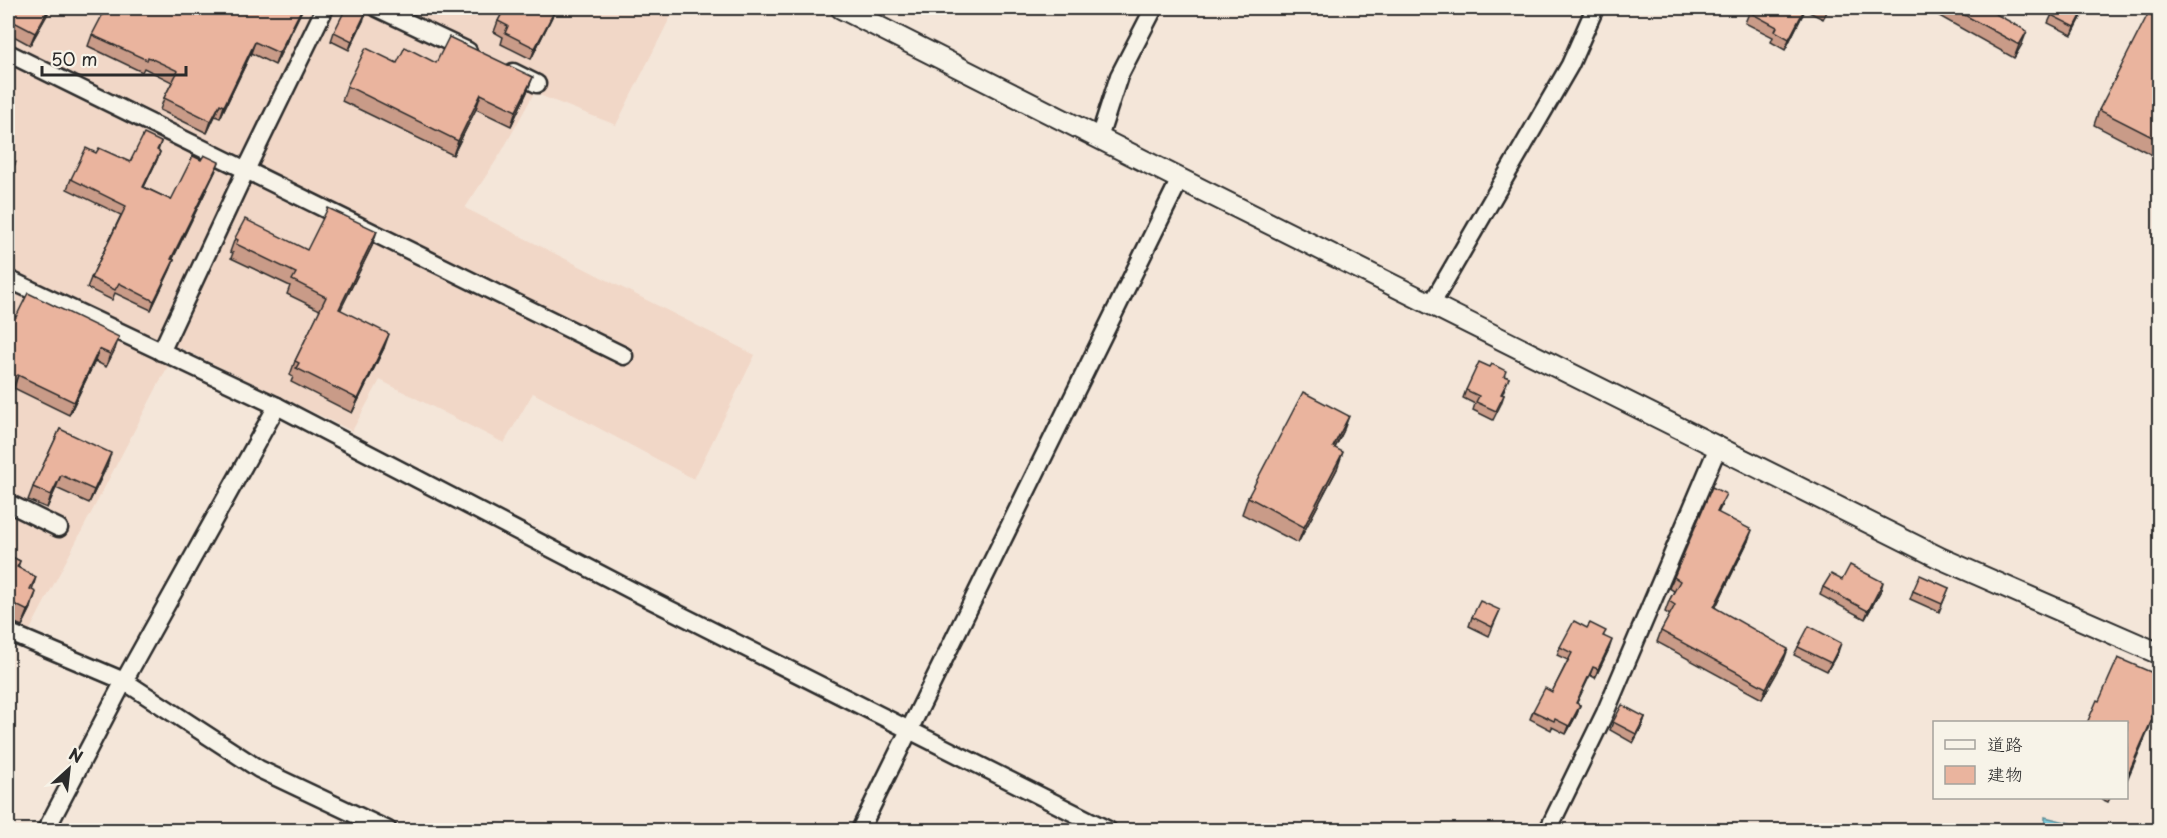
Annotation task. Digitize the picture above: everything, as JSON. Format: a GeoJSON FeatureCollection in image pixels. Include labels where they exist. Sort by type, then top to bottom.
{"type":"FeatureCollection","features":[{"type":"Feature","properties":{"kind":"street"},"geometry":{"type":"LineString","coordinates":[[161,352],[325,8]]}},
{"type":"Feature","properties":{"kind":"street"},"geometry":{"type":"LineString","coordinates":[[377,8],[537,84]]}},
{"type":"Feature","properties":{"kind":"street"},"geometry":{"type":"LineString","coordinates":[[841,8],[1940,558],[2160,654]]}},
{"type":"Feature","properties":{"kind":"street"},"geometry":{"type":"LineString","coordinates":[[1099,138],[1119,76],[1154,8]]}},
{"type":"Feature","properties":{"kind":"street"},"geometry":{"type":"LineString","coordinates":[[1431,305],[1570,65],[1595,8]]}},
{"type":"Feature","properties":{"kind":"street"},"geometry":{"type":"LineString","coordinates":[[8,52],[624,356]]}},
{"type":"Feature","properties":{"kind":"street"},"geometry":{"type":"LineString","coordinates":[[860,831],[1180,179]]}},
{"type":"Feature","properties":{"kind":"street"},"geometry":{"type":"LineString","coordinates":[[8,279],[277,405],[631,590],[1108,831]]}},
{"type":"Feature","properties":{"kind":"street"},"geometry":{"type":"LineString","coordinates":[[46,831],[124,681],[277,405]]}},
{"type":"Feature","properties":{"kind":"street"},"geometry":{"type":"LineString","coordinates":[[1548,831],[1605,713],[1718,447]]}},
{"type":"Feature","properties":{"kind":"street"},"geometry":{"type":"LineString","coordinates":[[8,503],[59,528]]}},
{"type":"Feature","properties":{"kind":"street"},"geometry":{"type":"LineString","coordinates":[[8,632],[124,681],[259,770],[388,831]]}},
{"type":"Feature","properties":{"kind":"shaded area"},"geometry":{"type":"Polygon","coordinates":[[[8,8],[675,8],[616,125],[534,93],[501,153],[465,208],[755,355],[694,479],[533,393],[504,443],[380,380],[352,431],[178,347],[22,645],[8,638],[8,8]]]}},
{"type":"Feature","properties":{"kind":"water"},"geometry":{"type":"Polygon","coordinates":[[[2045,817],[2098,830],[2045,830],[2045,817]]]}},
{"type":"Feature","properties":{"kind":"building"},"geometry":{"type":"Polygon","coordinates":[[[16,8],[49,8],[35,33],[10,20],[16,8]]]}},
{"type":"Feature","properties":{"kind":"building"},"geometry":{"type":"Polygon","coordinates":[[[106,8],[246,8],[251,10],[253,8],[302,8],[279,53],[255,42],[224,106],[220,104],[211,121],[164,98],[178,71],[148,57],[147,60],[92,35],[106,8]]]}},
{"type":"Feature","properties":{"kind":"building"},"geometry":{"type":"Polygon","coordinates":[[[346,8],[357,8],[366,12],[352,41],[334,32],[346,8]]]}},
{"type":"Feature","properties":{"kind":"building"},"geometry":{"type":"Polygon","coordinates":[[[505,8],[556,8],[535,48],[505,33],[508,26],[498,21],[505,8]]]}},
{"type":"Feature","properties":{"kind":"building"},"geometry":{"type":"Polygon","coordinates":[[[1751,8],[1805,8],[1789,39],[1775,31],[1777,27],[1749,12],[1751,8]]]}},
{"type":"Feature","properties":{"kind":"building"},"geometry":{"type":"Polygon","coordinates":[[[1952,8],[1985,8],[2027,31],[2019,45],[1952,8]]]}},
{"type":"Feature","properties":{"kind":"building"},"geometry":{"type":"Polygon","coordinates":[[[2055,8],[2085,8],[2075,27],[2051,15],[2055,8]]]}},
{"type":"Feature","properties":{"kind":"building"},"geometry":{"type":"Polygon","coordinates":[[[2148,14],[2159,20],[2160,18],[2160,141],[2099,110],[2148,14]]]}},
{"type":"Feature","properties":{"kind":"building"},"geometry":{"type":"Polygon","coordinates":[[[449,37],[533,77],[516,111],[481,94],[458,141],[347,86],[366,48],[397,63],[405,47],[436,63],[449,37]]]}},
{"type":"Feature","properties":{"kind":"building"},"geometry":{"type":"Polygon","coordinates":[[[144,134],[161,142],[157,150],[160,152],[143,187],[171,200],[193,156],[201,160],[204,155],[219,162],[171,259],[174,260],[154,301],[119,283],[115,290],[91,278],[126,206],[71,179],[86,148],[96,153],[99,148],[130,162],[144,134]]]}},
{"type":"Feature","properties":{"kind":"building"},"geometry":{"type":"Polygon","coordinates":[[[8,158],[16,162],[8,179],[8,158]]]}},
{"type":"Feature","properties":{"kind":"building"},"geometry":{"type":"Polygon","coordinates":[[[328,208],[377,231],[339,309],[389,334],[358,399],[296,368],[299,363],[295,361],[326,297],[292,280],[296,273],[236,244],[238,240],[235,238],[245,219],[307,250],[328,208]]]}},
{"type":"Feature","properties":{"kind":"building"},"geometry":{"type":"Polygon","coordinates":[[[28,293],[119,337],[110,354],[99,349],[74,402],[18,375],[8,398],[8,318],[10,314],[16,317],[28,293]]]}},
{"type":"Feature","properties":{"kind":"building"},"geometry":{"type":"Polygon","coordinates":[[[1479,362],[1490,367],[1492,364],[1506,371],[1504,376],[1509,378],[1496,411],[1476,402],[1479,396],[1466,390],[1479,362]]]}},
{"type":"Feature","properties":{"kind":"building"},"geometry":{"type":"Polygon","coordinates":[[[1303,392],[1349,416],[1333,447],[1343,452],[1304,527],[1248,497],[1303,392]]]}},
{"type":"Feature","properties":{"kind":"building"},"geometry":{"type":"Polygon","coordinates":[[[60,429],[111,453],[94,490],[61,475],[51,495],[33,487],[60,429]]]}},
{"type":"Feature","properties":{"kind":"building"},"geometry":{"type":"Polygon","coordinates":[[[1712,487],[1726,494],[1717,512],[1752,530],[1714,607],[1788,649],[1766,688],[1661,631],[1675,605],[1669,601],[1680,581],[1674,577],[1712,487]]]}},
{"type":"Feature","properties":{"kind":"building"},"geometry":{"type":"Polygon","coordinates":[[[8,555],[20,561],[17,567],[36,577],[30,589],[36,592],[28,611],[8,601],[8,555]]]}},
{"type":"Feature","properties":{"kind":"building"},"geometry":{"type":"Polygon","coordinates":[[[1850,565],[1883,582],[1868,611],[1823,587],[1831,574],[1842,580],[1850,565]]]}},
{"type":"Feature","properties":{"kind":"building"},"geometry":{"type":"Polygon","coordinates":[[[1920,575],[1949,588],[1942,604],[1913,591],[1920,575]]]}},
{"type":"Feature","properties":{"kind":"building"},"geometry":{"type":"Polygon","coordinates":[[[1480,601],[1500,610],[1492,627],[1472,617],[1480,601]]]}},
{"type":"Feature","properties":{"kind":"building"},"geometry":{"type":"Polygon","coordinates":[[[1574,621],[1587,628],[1590,623],[1606,631],[1603,636],[1612,640],[1598,669],[1593,667],[1576,703],[1580,705],[1569,726],[1533,711],[1545,688],[1552,692],[1572,653],[1560,647],[1574,621]]]}},
{"type":"Feature","properties":{"kind":"building"},"geometry":{"type":"Polygon","coordinates":[[[1809,626],[1841,643],[1831,663],[1798,647],[1809,626]]]}},
{"type":"Feature","properties":{"kind":"building"},"geometry":{"type":"Polygon","coordinates":[[[2118,658],[2160,676],[2160,697],[2129,772],[2128,721],[2088,721],[2097,700],[2099,701],[2118,658]]]}},
{"type":"Feature","properties":{"kind":"building"},"geometry":{"type":"Polygon","coordinates":[[[1622,705],[1645,717],[1636,734],[1613,722],[1622,705]]]}}]}
